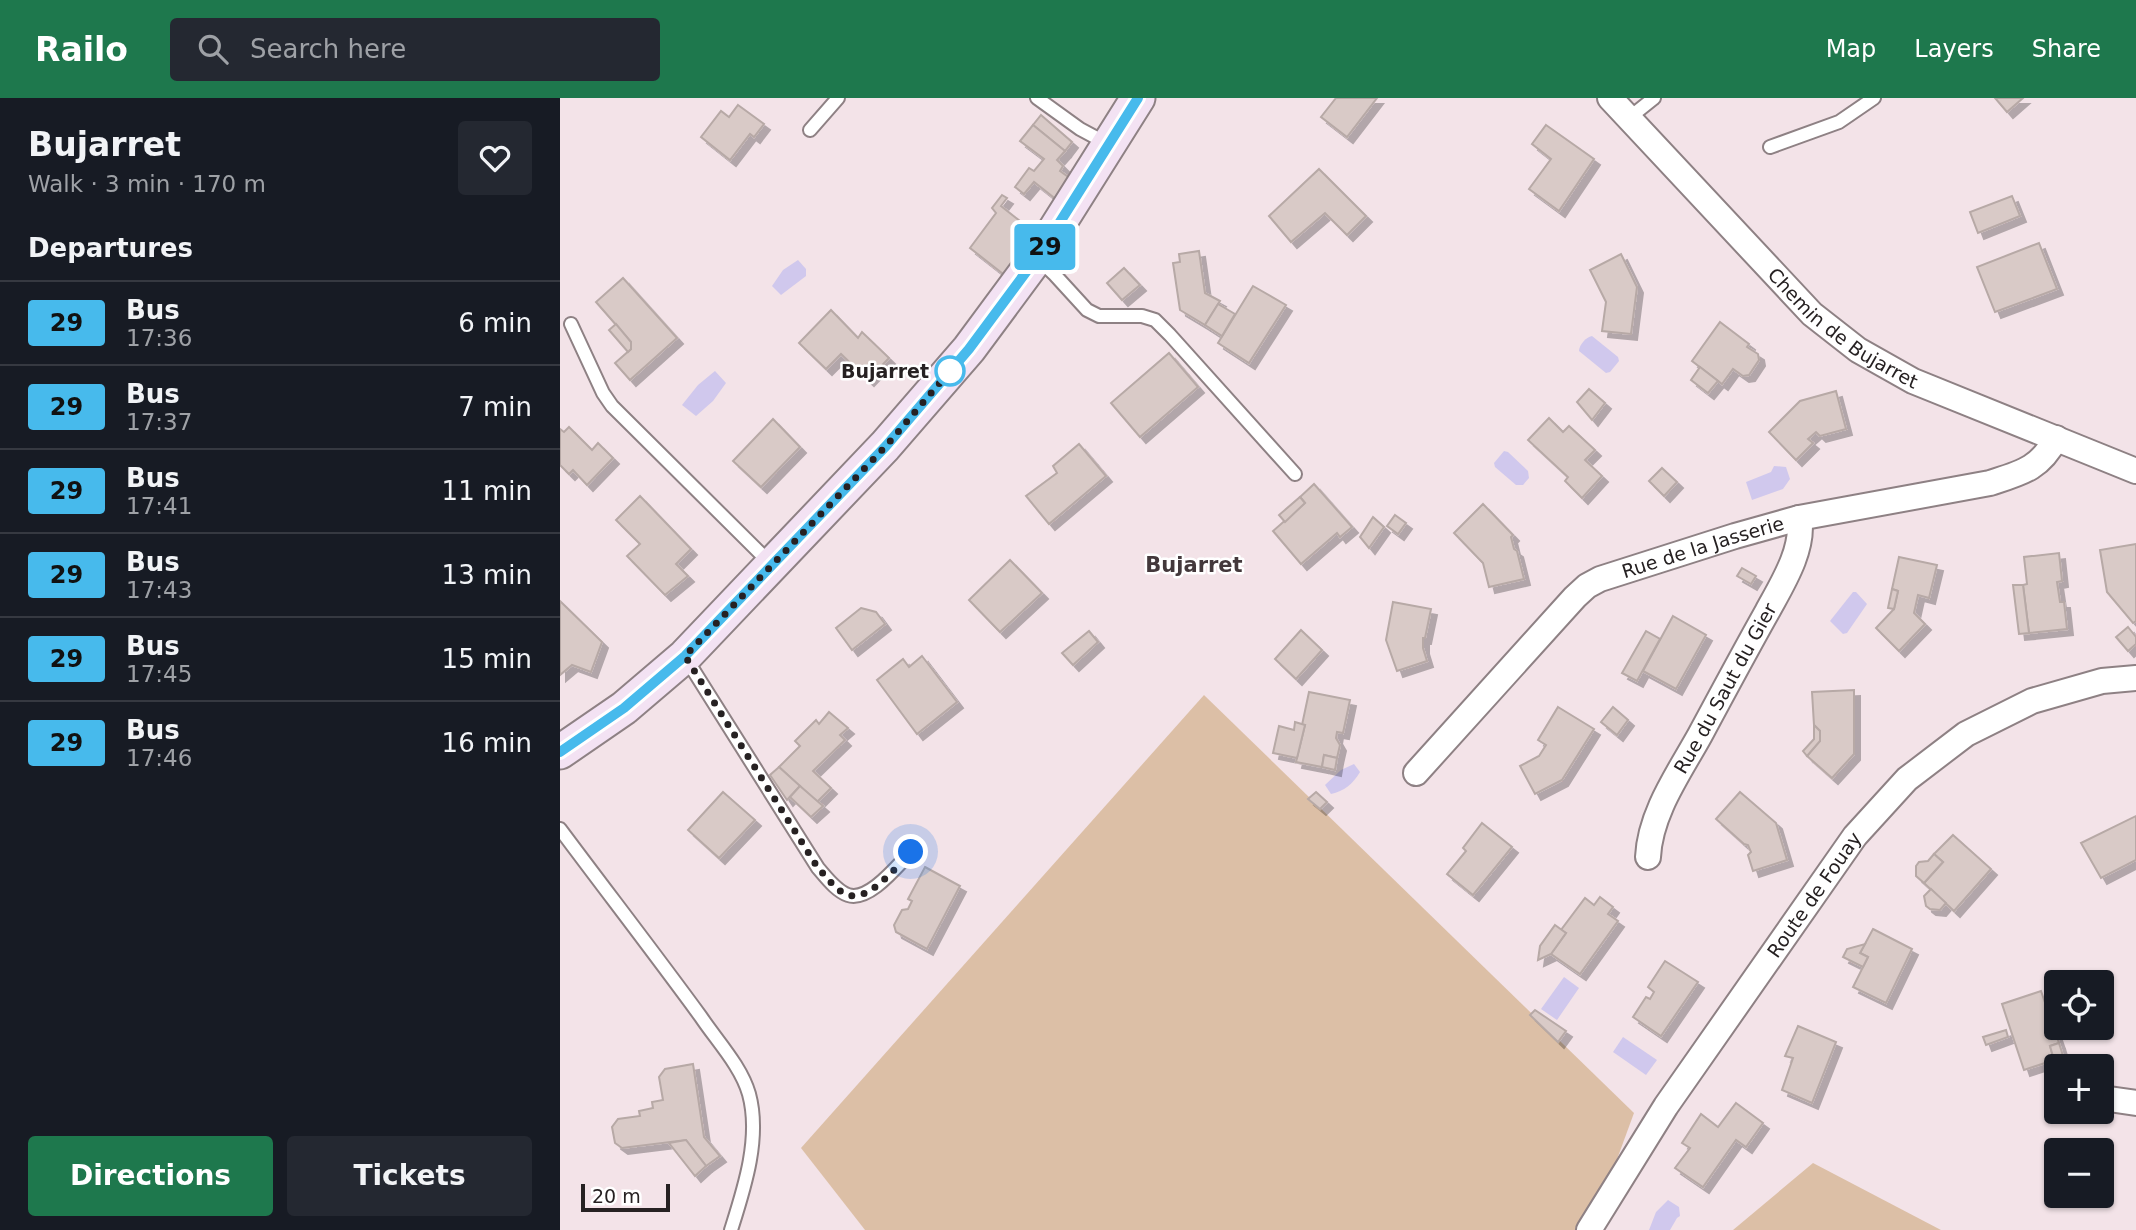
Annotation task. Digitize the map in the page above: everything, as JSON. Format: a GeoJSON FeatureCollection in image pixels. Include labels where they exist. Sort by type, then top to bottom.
{"type":"FeatureCollection","features":[{"type":"Feature","properties":{"kind":"main road"},"geometry":{"type":"LineString","coordinates":[[560,751],[624,708],[685,656],[886,446],[969,349],[1037,258],[1138,98]]}},
{"type":"Feature","properties":{"kind":"street","name":"Chemin de Bujarret"},"geometry":{"type":"LineString","coordinates":[[1610,98],[1812,314],[1858,350],[1913,380],[2136,471]]}},
{"type":"Feature","properties":{"kind":"street","name":"Rue de la Jasserie"},"geometry":{"type":"LineString","coordinates":[[1416,773],[1565,607],[1587,586],[1600,579],[1799,518],[1990,483],[2016,475],[2043,460],[2056,438]]}},
{"type":"Feature","properties":{"kind":"street","name":"Rue du Saut du Gier"},"geometry":{"type":"LineString","coordinates":[[1648,857],[1649,839],[1664,801],[1777,593],[1796,552],[1801,538],[1799,518]]}},
{"type":"Feature","properties":{"kind":"street","name":"Route de Fouay"},"geometry":{"type":"LineString","coordinates":[[1590,1230],[1666,1106],[1855,836],[1907,779],[1966,734],[2032,701],[2102,681],[2136,678]]}},
{"type":"Feature","properties":{"kind":"street"},"geometry":{"type":"LineString","coordinates":[[2114,1099],[2136,1102]]}},
{"type":"Feature","properties":{"kind":"lane"},"geometry":{"type":"LineString","coordinates":[[810,130],[838,98]]}},
{"type":"Feature","properties":{"kind":"lane"},"geometry":{"type":"LineString","coordinates":[[1037,98],[1080,129],[1109,145]]}},
{"type":"Feature","properties":{"kind":"lane"},"geometry":{"type":"LineString","coordinates":[[1629,118],[1654,98]]}},
{"type":"Feature","properties":{"kind":"lane"},"geometry":{"type":"LineString","coordinates":[[1770,147],[1839,122],[1874,98]]}},
{"type":"Feature","properties":{"kind":"lane"},"geometry":{"type":"LineString","coordinates":[[1037,258],[1087,310],[1099,316],[1142,316],[1155,320],[1295,474]]}},
{"type":"Feature","properties":{"kind":"lane"},"geometry":{"type":"LineString","coordinates":[[571,324],[603,393],[612,406],[773,566]]}},
{"type":"Feature","properties":{"kind":"lane"},"geometry":{"type":"LineString","coordinates":[[685,656],[818,868],[834,886],[847,895],[860,896],[872,890],[911,852]]}},
{"type":"Feature","properties":{"kind":"lane"},"geometry":{"type":"LineString","coordinates":[[560,829],[672,977],[733,1064],[748,1092],[752,1113],[747,1173],[731,1230]]}},
{"type":"Feature","properties":{"kind":"shaded area"},"geometry":{"type":"Polygon","coordinates":[[[798,260],[806,269],[806,276],[781,295],[772,286],[783,270],[798,260]]]}},
{"type":"Feature","properties":{"kind":"shaded area"},"geometry":{"type":"Polygon","coordinates":[[[1592,336],[1618,357],[1619,361],[1610,372],[1606,373],[1579,351],[1583,342],[1592,336]]]}},
{"type":"Feature","properties":{"kind":"shaded area"},"geometry":{"type":"Polygon","coordinates":[[[715,371],[726,383],[713,401],[696,416],[682,405],[698,385],[715,371]]]}},
{"type":"Feature","properties":{"kind":"shaded area"},"geometry":{"type":"Polygon","coordinates":[[[1504,451],[1528,471],[1529,478],[1523,485],[1516,485],[1495,467],[1494,463],[1504,451]]]}},
{"type":"Feature","properties":{"kind":"shaded area"},"geometry":{"type":"Polygon","coordinates":[[[1774,466],[1786,467],[1790,479],[1783,489],[1752,500],[1746,482],[1771,472],[1774,466]]]}},
{"type":"Feature","properties":{"kind":"shaded area"},"geometry":{"type":"Polygon","coordinates":[[[1853,592],[1867,604],[1847,633],[1843,634],[1830,621],[1853,592]]]}},
{"type":"Feature","properties":{"kind":"shaded area"},"geometry":{"type":"Polygon","coordinates":[[[1204,695],[1634,1113],[1591,1230],[865,1230],[801,1148],[1204,695]]]}},
{"type":"Feature","properties":{"kind":"shaded area"},"geometry":{"type":"Polygon","coordinates":[[[1354,764],[1360,772],[1357,776],[1344,789],[1331,794],[1325,785],[1341,770],[1354,764]]]}},
{"type":"Feature","properties":{"kind":"shaded area"},"geometry":{"type":"Polygon","coordinates":[[[1564,977],[1579,988],[1557,1020],[1541,1009],[1564,977]]]}},
{"type":"Feature","properties":{"kind":"shaded area"},"geometry":{"type":"Polygon","coordinates":[[[1623,1037],[1657,1060],[1646,1075],[1613,1052],[1623,1037]]]}},
{"type":"Feature","properties":{"kind":"shaded area"},"geometry":{"type":"Polygon","coordinates":[[[1813,1163],[1941,1230],[1733,1230],[1813,1163]]]}},
{"type":"Feature","properties":{"kind":"shaded area"},"geometry":{"type":"Polygon","coordinates":[[[1668,1200],[1679,1207],[1680,1216],[1670,1230],[1649,1230],[1656,1212],[1668,1200]]]}},
{"type":"Feature","properties":{"kind":"building"},"geometry":{"type":"Polygon","coordinates":[[[1336,98],[1377,98],[1347,137],[1321,117],[1336,98]]]}},
{"type":"Feature","properties":{"kind":"building"},"geometry":{"type":"Polygon","coordinates":[[[1995,98],[2023,98],[2007,112],[1995,98]]]}},
{"type":"Feature","properties":{"kind":"building"},"geometry":{"type":"Polygon","coordinates":[[[738,105],[764,124],[754,137],[750,134],[730,160],[701,137],[721,111],[729,117],[738,105]]]}},
{"type":"Feature","properties":{"kind":"building"},"geometry":{"type":"Polygon","coordinates":[[[1041,115],[1072,142],[1065,151],[1033,125],[1041,115]]]}},
{"type":"Feature","properties":{"kind":"building"},"geometry":{"type":"Polygon","coordinates":[[[1033,125],[1065,151],[1057,160],[1063,166],[1060,171],[1071,179],[1057,200],[1034,182],[1024,194],[1015,187],[1029,168],[1034,171],[1044,159],[1020,141],[1033,125]]]}},
{"type":"Feature","properties":{"kind":"building"},"geometry":{"type":"Polygon","coordinates":[[[1546,125],[1594,159],[1559,211],[1529,189],[1551,159],[1532,144],[1546,125]]]}},
{"type":"Feature","properties":{"kind":"building"},"geometry":{"type":"Polygon","coordinates":[[[1319,169],[1366,216],[1347,235],[1325,213],[1291,242],[1269,216],[1319,169]]]}},
{"type":"Feature","properties":{"kind":"building"},"geometry":{"type":"Polygon","coordinates":[[[1002,195],[1007,198],[1001,206],[1035,233],[1007,277],[970,248],[996,213],[992,208],[1002,195]]]}},
{"type":"Feature","properties":{"kind":"building"},"geometry":{"type":"Polygon","coordinates":[[[2012,196],[2020,216],[1978,233],[1970,212],[2012,196]]]}},
{"type":"Feature","properties":{"kind":"building"},"geometry":{"type":"Polygon","coordinates":[[[2039,243],[2057,289],[1995,312],[1977,267],[2039,243]]]}},
{"type":"Feature","properties":{"kind":"building"},"geometry":{"type":"Polygon","coordinates":[[[1199,251],[1205,293],[1220,301],[1205,325],[1180,310],[1173,263],[1180,262],[1179,254],[1199,251]]]}},
{"type":"Feature","properties":{"kind":"building"},"geometry":{"type":"Polygon","coordinates":[[[1621,254],[1637,287],[1631,334],[1602,331],[1606,302],[1590,270],[1621,254]]]}},
{"type":"Feature","properties":{"kind":"building"},"geometry":{"type":"Polygon","coordinates":[[[1124,268],[1140,285],[1122,300],[1107,283],[1124,268]]]}},
{"type":"Feature","properties":{"kind":"building"},"geometry":{"type":"Polygon","coordinates":[[[623,278],[677,338],[630,380],[615,363],[631,349],[631,342],[596,302],[623,278]]]}},
{"type":"Feature","properties":{"kind":"building"},"geometry":{"type":"Polygon","coordinates":[[[1253,286],[1286,305],[1249,363],[1218,343],[1253,286]]]}},
{"type":"Feature","properties":{"kind":"building"},"geometry":{"type":"Polygon","coordinates":[[[1218,304],[1235,314],[1222,336],[1205,325],[1218,304]]]}},
{"type":"Feature","properties":{"kind":"building"},"geometry":{"type":"Polygon","coordinates":[[[831,310],[858,338],[862,332],[889,358],[868,380],[841,354],[826,369],[799,343],[831,310]]]}},
{"type":"Feature","properties":{"kind":"building"},"geometry":{"type":"Polygon","coordinates":[[[1720,322],[1749,344],[1747,347],[1758,354],[1759,360],[1749,375],[1743,376],[1733,369],[1722,384],[1692,361],[1720,322]]]}},
{"type":"Feature","properties":{"kind":"building"},"geometry":{"type":"Polygon","coordinates":[[[616,324],[631,342],[628,352],[609,330],[616,324]]]}},
{"type":"Feature","properties":{"kind":"building"},"geometry":{"type":"Polygon","coordinates":[[[1169,353],[1198,387],[1140,437],[1111,403],[1169,353]]]}},
{"type":"Feature","properties":{"kind":"building"},"geometry":{"type":"Polygon","coordinates":[[[1700,367],[1718,381],[1708,393],[1691,380],[1700,367]]]}},
{"type":"Feature","properties":{"kind":"building"},"geometry":{"type":"Polygon","coordinates":[[[1589,389],[1605,403],[1592,420],[1577,402],[1589,389]]]}},
{"type":"Feature","properties":{"kind":"building"},"geometry":{"type":"Polygon","coordinates":[[[1836,391],[1846,429],[1820,436],[1816,432],[1808,439],[1813,443],[1796,460],[1769,432],[1800,401],[1836,391]]]}},
{"type":"Feature","properties":{"kind":"building"},"geometry":{"type":"Polygon","coordinates":[[[1549,418],[1563,432],[1569,426],[1595,450],[1585,460],[1602,476],[1582,498],[1565,481],[1568,477],[1528,440],[1549,418]]]}},
{"type":"Feature","properties":{"kind":"building"},"geometry":{"type":"Polygon","coordinates":[[[773,419],[800,447],[761,487],[733,461],[773,419]]]}},
{"type":"Feature","properties":{"kind":"building"},"geometry":{"type":"Polygon","coordinates":[[[569,427],[592,450],[598,443],[613,458],[587,485],[573,470],[569,474],[560,465],[560,429],[564,432],[569,427]]]}},
{"type":"Feature","properties":{"kind":"building"},"geometry":{"type":"Polygon","coordinates":[[[1079,444],[1106,476],[1049,524],[1026,496],[1057,473],[1053,466],[1079,444]]]}},
{"type":"Feature","properties":{"kind":"building"},"geometry":{"type":"Polygon","coordinates":[[[1662,468],[1677,482],[1664,496],[1649,481],[1662,468]]]}},
{"type":"Feature","properties":{"kind":"building"},"geometry":{"type":"Polygon","coordinates":[[[1314,484],[1352,527],[1340,537],[1337,533],[1301,564],[1273,531],[1305,503],[1300,497],[1314,484]]]}},
{"type":"Feature","properties":{"kind":"building"},"geometry":{"type":"Polygon","coordinates":[[[640,496],[691,549],[676,564],[688,576],[665,595],[627,556],[640,544],[616,520],[640,496]]]}},
{"type":"Feature","properties":{"kind":"building"},"geometry":{"type":"Polygon","coordinates":[[[1300,497],[1305,503],[1285,522],[1279,515],[1300,497]]]}},
{"type":"Feature","properties":{"kind":"building"},"geometry":{"type":"Polygon","coordinates":[[[1483,504],[1513,535],[1511,537],[1514,549],[1517,551],[1524,579],[1489,587],[1483,563],[1454,533],[1483,504]]]}},
{"type":"Feature","properties":{"kind":"building"},"geometry":{"type":"Polygon","coordinates":[[[1395,515],[1406,523],[1398,534],[1387,526],[1395,515]]]}},
{"type":"Feature","properties":{"kind":"building"},"geometry":{"type":"Polygon","coordinates":[[[1373,517],[1384,527],[1369,548],[1360,537],[1373,517]]]}},
{"type":"Feature","properties":{"kind":"building"},"geometry":{"type":"Polygon","coordinates":[[[2136,544],[2136,621],[2133,623],[2107,592],[2100,550],[2136,544]]]}},
{"type":"Feature","properties":{"kind":"building"},"geometry":{"type":"Polygon","coordinates":[[[2059,553],[2062,581],[2057,582],[2060,602],[2064,602],[2067,629],[2029,633],[2023,585],[2027,584],[2024,557],[2059,553]]]}},
{"type":"Feature","properties":{"kind":"building"},"geometry":{"type":"Polygon","coordinates":[[[1899,557],[1937,565],[1929,598],[1918,595],[1914,613],[1925,624],[1899,651],[1876,628],[1894,609],[1898,591],[1892,589],[1899,557]]]}},
{"type":"Feature","properties":{"kind":"building"},"geometry":{"type":"Polygon","coordinates":[[[1010,560],[1042,593],[1000,632],[969,600],[1010,560]]]}},
{"type":"Feature","properties":{"kind":"building"},"geometry":{"type":"Polygon","coordinates":[[[1742,568],[1756,576],[1751,584],[1737,576],[1742,568]]]}},
{"type":"Feature","properties":{"kind":"building"},"geometry":{"type":"Polygon","coordinates":[[[2013,585],[2023,585],[2029,633],[2019,634],[2013,585]]]}},
{"type":"Feature","properties":{"kind":"building"},"geometry":{"type":"Polygon","coordinates":[[[1892,589],[1898,591],[1894,609],[1888,608],[1892,589]]]}},
{"type":"Feature","properties":{"kind":"building"},"geometry":{"type":"Polygon","coordinates":[[[560,601],[602,642],[591,672],[572,665],[560,675],[560,601]]]}},
{"type":"Feature","properties":{"kind":"building"},"geometry":{"type":"Polygon","coordinates":[[[1393,602],[1431,609],[1423,638],[1427,661],[1397,671],[1386,640],[1393,602]]]}},
{"type":"Feature","properties":{"kind":"building"},"geometry":{"type":"Polygon","coordinates":[[[861,608],[876,612],[885,624],[852,650],[836,628],[861,608]]]}},
{"type":"Feature","properties":{"kind":"building"},"geometry":{"type":"Polygon","coordinates":[[[1673,616],[1706,635],[1676,689],[1643,671],[1673,616]]]}},
{"type":"Feature","properties":{"kind":"building"},"geometry":{"type":"Polygon","coordinates":[[[2128,627],[2136,637],[2136,644],[2128,651],[2116,637],[2128,627]]]}},
{"type":"Feature","properties":{"kind":"building"},"geometry":{"type":"Polygon","coordinates":[[[1301,630],[1322,650],[1296,679],[1275,659],[1301,630]]]}},
{"type":"Feature","properties":{"kind":"building"},"geometry":{"type":"Polygon","coordinates":[[[1089,631],[1098,642],[1073,665],[1062,653],[1089,631]]]}},
{"type":"Feature","properties":{"kind":"building"},"geometry":{"type":"Polygon","coordinates":[[[1646,631],[1660,639],[1637,681],[1622,673],[1646,631]]]}},
{"type":"Feature","properties":{"kind":"building"},"geometry":{"type":"Polygon","coordinates":[[[922,656],[957,702],[917,734],[877,680],[903,659],[909,667],[922,656]]]}},
{"type":"Feature","properties":{"kind":"building"},"geometry":{"type":"Polygon","coordinates":[[[1854,690],[1854,754],[1832,778],[1807,756],[1820,741],[1820,731],[1814,725],[1812,692],[1854,690]]]}},
{"type":"Feature","properties":{"kind":"building"},"geometry":{"type":"Polygon","coordinates":[[[1309,692],[1350,700],[1343,733],[1337,732],[1336,738],[1340,745],[1337,758],[1324,755],[1322,767],[1296,762],[1309,692]]]}},
{"type":"Feature","properties":{"kind":"building"},"geometry":{"type":"Polygon","coordinates":[[[1558,707],[1594,729],[1562,780],[1535,794],[1520,766],[1539,756],[1546,745],[1538,740],[1558,707]]]}},
{"type":"Feature","properties":{"kind":"building"},"geometry":{"type":"Polygon","coordinates":[[[1613,707],[1628,720],[1617,735],[1601,722],[1613,707]]]}},
{"type":"Feature","properties":{"kind":"building"},"geometry":{"type":"Polygon","coordinates":[[[829,712],[848,728],[840,735],[845,740],[813,771],[831,788],[817,802],[779,767],[800,746],[795,741],[816,720],[819,724],[829,712]]]}},
{"type":"Feature","properties":{"kind":"building"},"geometry":{"type":"Polygon","coordinates":[[[1295,722],[1305,725],[1297,758],[1273,753],[1279,726],[1294,730],[1295,722]]]}},
{"type":"Feature","properties":{"kind":"building"},"geometry":{"type":"Polygon","coordinates":[[[1814,725],[1820,731],[1820,741],[1807,756],[1803,751],[1814,739],[1814,725]]]}},
{"type":"Feature","properties":{"kind":"building"},"geometry":{"type":"Polygon","coordinates":[[[1324,755],[1337,758],[1335,770],[1322,767],[1324,755]]]}},
{"type":"Feature","properties":{"kind":"building"},"geometry":{"type":"Polygon","coordinates":[[[779,767],[800,786],[787,800],[770,775],[779,767]]]}},
{"type":"Feature","properties":{"kind":"building"},"geometry":{"type":"Polygon","coordinates":[[[800,786],[823,806],[811,817],[790,797],[800,786]]]}},
{"type":"Feature","properties":{"kind":"building"},"geometry":{"type":"Polygon","coordinates":[[[723,792],[755,820],[719,858],[688,830],[723,792]]]}},
{"type":"Feature","properties":{"kind":"building"},"geometry":{"type":"Polygon","coordinates":[[[1316,792],[1327,802],[1320,809],[1308,799],[1316,792]]]}},
{"type":"Feature","properties":{"kind":"building"},"geometry":{"type":"Polygon","coordinates":[[[1740,792],[1776,823],[1787,860],[1753,871],[1748,845],[1716,819],[1740,792]]]}},
{"type":"Feature","properties":{"kind":"building"},"geometry":{"type":"Polygon","coordinates":[[[2136,816],[2136,860],[2101,878],[2081,843],[2136,816]]]}},
{"type":"Feature","properties":{"kind":"building"},"geometry":{"type":"Polygon","coordinates":[[[1482,823],[1512,847],[1473,895],[1447,874],[1466,851],[1463,848],[1482,823]]]}},
{"type":"Feature","properties":{"kind":"building"},"geometry":{"type":"Polygon","coordinates":[[[1953,835],[1991,869],[1954,911],[1924,883],[1943,862],[1934,854],[1953,835]]]}},
{"type":"Feature","properties":{"kind":"building"},"geometry":{"type":"Polygon","coordinates":[[[1934,854],[1943,862],[1924,883],[1916,876],[1916,866],[1919,862],[1928,861],[1934,854]]]}},
{"type":"Feature","properties":{"kind":"building"},"geometry":{"type":"Polygon","coordinates":[[[925,867],[960,886],[927,949],[896,932],[894,925],[902,910],[908,909],[912,901],[908,899],[925,867]]]}},
{"type":"Feature","properties":{"kind":"building"},"geometry":{"type":"Polygon","coordinates":[[[1931,889],[1946,903],[1940,910],[1926,906],[1924,896],[1931,889]]]}},
{"type":"Feature","properties":{"kind":"building"},"geometry":{"type":"Polygon","coordinates":[[[1600,897],[1613,907],[1608,914],[1618,921],[1580,974],[1551,954],[1566,933],[1561,930],[1585,898],[1594,905],[1600,897]]]}},
{"type":"Feature","properties":{"kind":"building"},"geometry":{"type":"Polygon","coordinates":[[[1555,925],[1566,933],[1551,954],[1538,960],[1540,946],[1555,925]]]}},
{"type":"Feature","properties":{"kind":"building"},"geometry":{"type":"Polygon","coordinates":[[[1873,929],[1912,949],[1886,1003],[1853,987],[1868,957],[1860,953],[1873,929]]]}},
{"type":"Feature","properties":{"kind":"building"},"geometry":{"type":"Polygon","coordinates":[[[1865,944],[1860,953],[1868,957],[1863,967],[1843,957],[1847,949],[1865,944]]]}},
{"type":"Feature","properties":{"kind":"building"},"geometry":{"type":"Polygon","coordinates":[[[1665,961],[1698,982],[1661,1036],[1633,1017],[1646,997],[1650,999],[1654,992],[1648,987],[1665,961]]]}},
{"type":"Feature","properties":{"kind":"building"},"geometry":{"type":"Polygon","coordinates":[[[2041,991],[2044,1000],[2044,1040],[2058,1040],[2059,1043],[2050,1046],[2052,1054],[2044,1054],[2044,1063],[2024,1070],[2002,1004],[2041,991]]]}},
{"type":"Feature","properties":{"kind":"building"},"geometry":{"type":"Polygon","coordinates":[[[1535,1010],[1566,1031],[1558,1042],[1530,1015],[1535,1010]]]}},
{"type":"Feature","properties":{"kind":"building"},"geometry":{"type":"Polygon","coordinates":[[[1798,1026],[1836,1042],[1812,1103],[1782,1090],[1793,1058],[1785,1056],[1798,1026]]]}},
{"type":"Feature","properties":{"kind":"building"},"geometry":{"type":"Polygon","coordinates":[[[2006,1030],[2008,1037],[1986,1045],[1983,1037],[2006,1030]]]}},
{"type":"Feature","properties":{"kind":"building"},"geometry":{"type":"Polygon","coordinates":[[[2059,1043],[2062,1054],[2052,1054],[2050,1046],[2059,1043]]]}},
{"type":"Feature","properties":{"kind":"building"},"geometry":{"type":"Polygon","coordinates":[[[693,1064],[704,1137],[720,1156],[706,1166],[686,1140],[622,1148],[615,1143],[612,1127],[618,1119],[640,1116],[639,1111],[653,1108],[652,1102],[663,1100],[659,1077],[665,1069],[693,1064]]]}},
{"type":"Feature","properties":{"kind":"building"},"geometry":{"type":"Polygon","coordinates":[[[1736,1103],[1763,1123],[1746,1147],[1736,1140],[1703,1187],[1675,1168],[1690,1148],[1682,1143],[1701,1114],[1718,1127],[1736,1103]]]}},
{"type":"Feature","properties":{"kind":"building"},"geometry":{"type":"Polygon","coordinates":[[[686,1140],[706,1166],[695,1176],[669,1143],[686,1140]]]}},
{"type":"Feature","properties":{"kind":"bus line","name":"29"},"geometry":{"type":"LineString","coordinates":[[560,752],[624,708],[685,656],[886,446],[969,349],[1043,249],[1138,98]]}},
{"type":"Feature","properties":{"kind":"place","name":"Bujarret"},"geometry":{"type":"Point","coordinates":[950,371]}},
{"type":"Feature","properties":{"kind":"district","name":"Bujarret"},"geometry":{"type":"Point","coordinates":[1194,565]}},
{"type":"Feature","properties":{"kind":"route"},"geometry":{"type":"LineString","coordinates":[[911,852],[872,890],[860,896],[847,895],[834,886],[818,868],[685,656],[886,446],[955,365],[950,371]]}}]}
